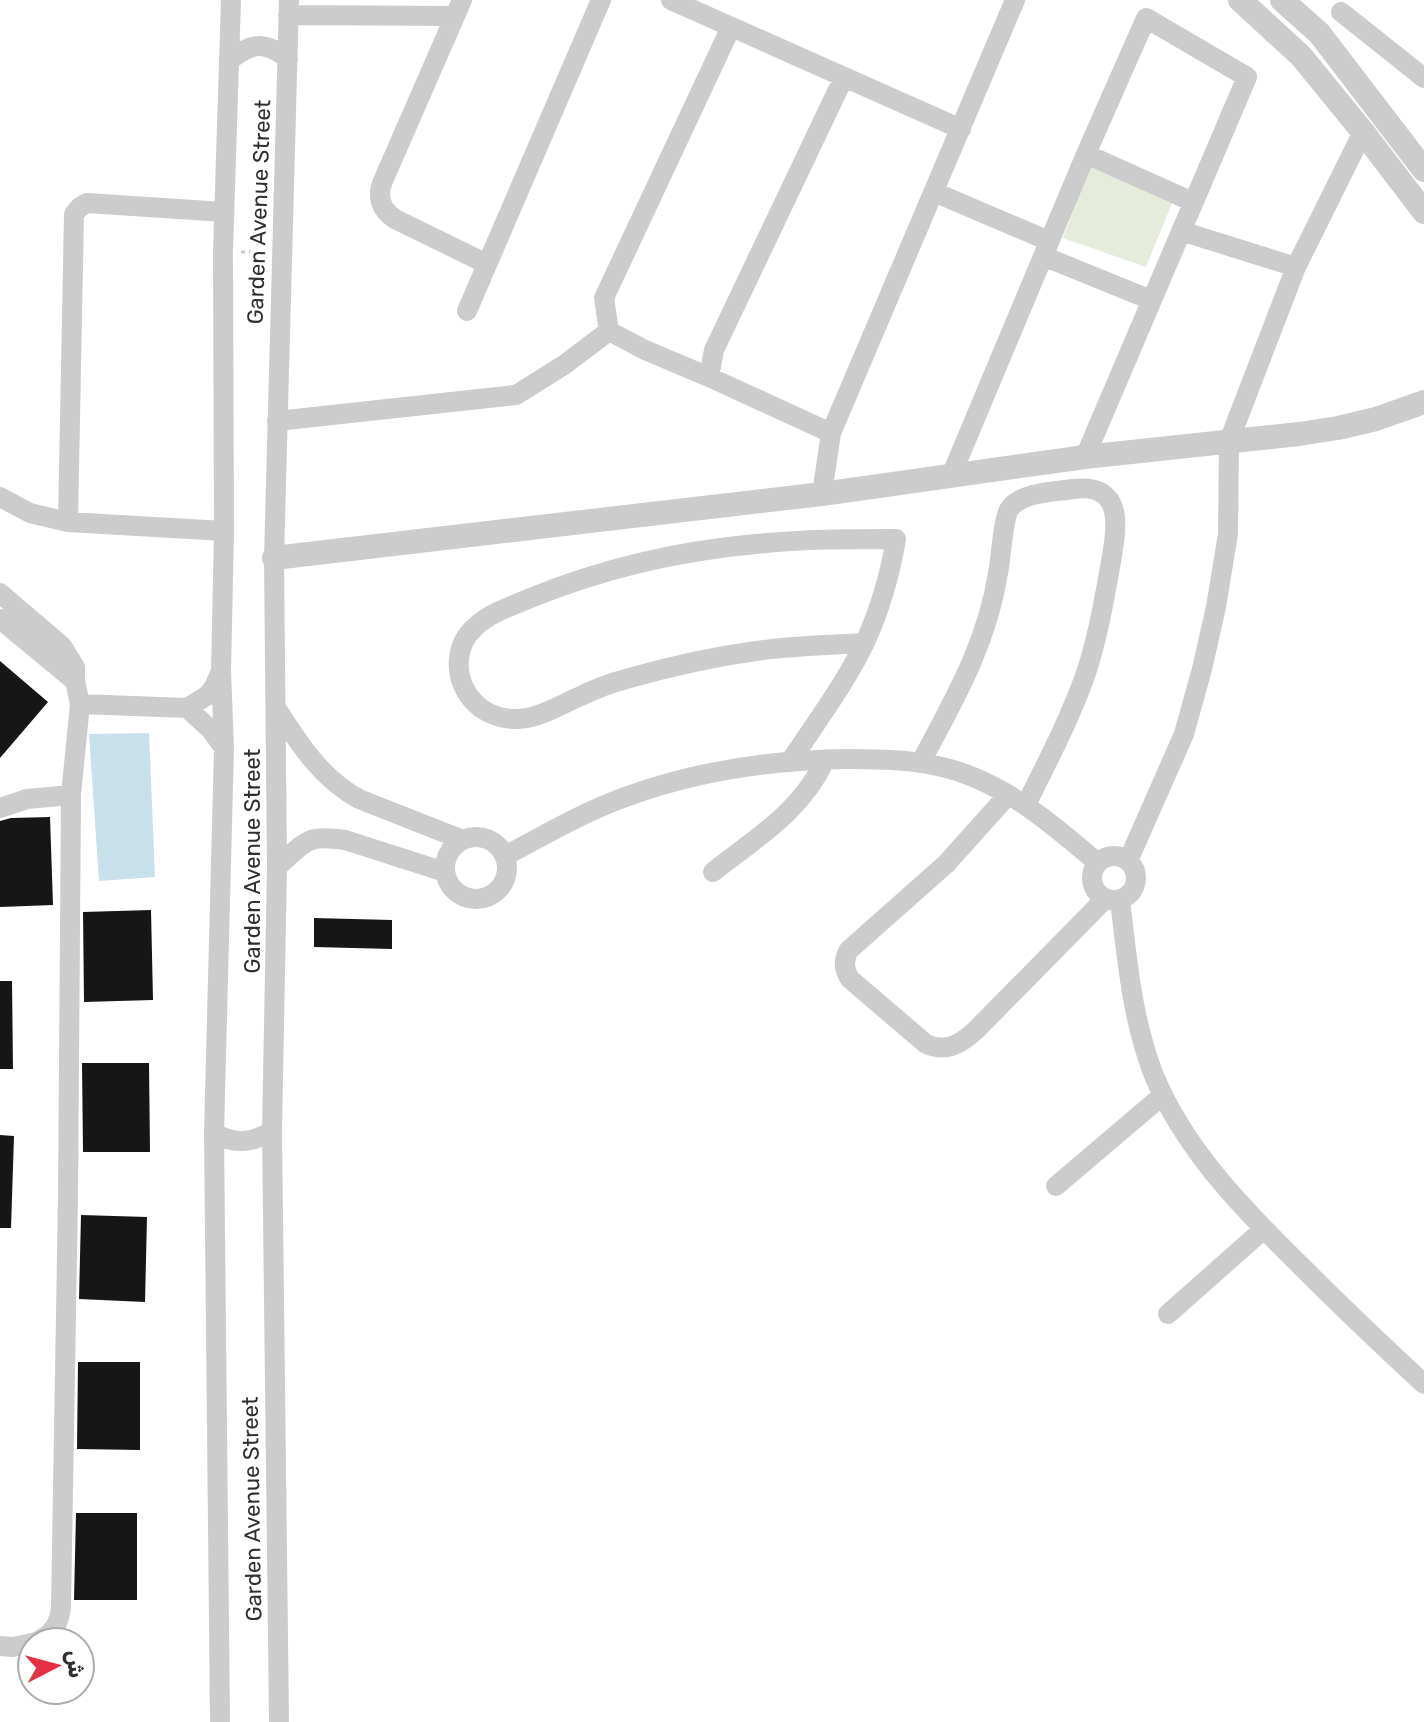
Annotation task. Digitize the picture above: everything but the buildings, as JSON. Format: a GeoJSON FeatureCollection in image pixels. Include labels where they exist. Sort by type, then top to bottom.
{"type":"FeatureCollection","features":[{"type":"Feature","properties":{"kind":"street","name":"Garden Avenue Street"},"geometry":{"type":"LineString","coordinates":[[220,1722],[214,1133],[224,748],[221,671],[223,252],[231,0]]}},
{"type":"Feature","properties":{"kind":"street"},"geometry":{"type":"LineString","coordinates":[[467,311],[601,0]]}},
{"type":"Feature","properties":{"kind":"street"},"geometry":{"type":"LineString","coordinates":[[671,0],[961,129]]}},
{"type":"Feature","properties":{"kind":"street"},"geometry":{"type":"LineString","coordinates":[[822,494],[831,433],[1015,0]]}},
{"type":"Feature","properties":{"kind":"street"},"geometry":{"type":"LineString","coordinates":[[1240,0],[1301,56],[1424,212]]}},
{"type":"Feature","properties":{"kind":"street"},"geometry":{"type":"LineString","coordinates":[[1282,0],[1319,33],[1424,170]]}},
{"type":"Feature","properties":{"kind":"street"},"geometry":{"type":"LineString","coordinates":[[1319,33],[1347,6],[1424,78]]}},
{"type":"Feature","properties":{"kind":"street","name":"Garden Avenue Street"},"geometry":{"type":"LineString","coordinates":[[279,1722],[272,1131],[277,867],[274,558],[289,8]]}},
{"type":"Feature","properties":{"kind":"street"},"geometry":{"type":"LineString","coordinates":[[289,8],[458,8],[379,195],[384,209],[395,219],[487,264]]}},
{"type":"Feature","properties":{"kind":"street"},"geometry":{"type":"LineString","coordinates":[[951,476],[1146,18],[1247,77],[1085,457]]}},
{"type":"Feature","properties":{"kind":"street"},"geometry":{"type":"LineString","coordinates":[[609,331],[604,298],[731,27]]}},
{"type":"Feature","properties":{"kind":"street"},"geometry":{"type":"LineString","coordinates":[[229,61],[242,50],[258,46],[275,49],[288,59]]}},
{"type":"Feature","properties":{"kind":"street"},"geometry":{"type":"LineString","coordinates":[[709,377],[714,350],[844,77]]}},
{"type":"Feature","properties":{"kind":"street"},"geometry":{"type":"LineString","coordinates":[[1128,861],[1184,734],[1202,669],[1228,534],[1229,441],[1296,267],[1363,132]]}},
{"type":"Feature","properties":{"kind":"street"},"geometry":{"type":"LineString","coordinates":[[1086,154],[1193,202]]}},
{"type":"Feature","properties":{"kind":"street"},"geometry":{"type":"LineString","coordinates":[[934,192],[1151,300]]}},
{"type":"Feature","properties":{"kind":"street"},"geometry":{"type":"LineString","coordinates":[[68,522],[74,214],[87,203],[224,212]]}},
{"type":"Feature","properties":{"kind":"street"},"geometry":{"type":"LineString","coordinates":[[1181,231],[1296,267]]}},
{"type":"Feature","properties":{"kind":"street"},"geometry":{"type":"LineString","coordinates":[[609,331],[831,433]]}},
{"type":"Feature","properties":{"kind":"street"},"geometry":{"type":"LineString","coordinates":[[277,421],[516,395],[564,365],[609,331]]}},
{"type":"Feature","properties":{"kind":"street"},"geometry":{"type":"LineString","coordinates":[[274,558],[822,494],[1085,457],[1299,434],[1376,419],[1424,402]]}},
{"type":"Feature","properties":{"kind":"street"},"geometry":{"type":"LineString","coordinates":[[921,762],[979,647],[998,578],[1007,511],[1019,501],[1038,495],[1084,488],[1102,491],[1113,508],[1115,533],[1096,637],[1087,670],[1064,728],[1017,800],[849,950],[844,961],[847,974],[926,1044],[941,1048],[952,1046],[976,1030],[1112,900],[1128,896],[1137,876],[1128,861],[1118,856],[1110,856],[1098,863],[1092,876],[1100,896],[1112,900]]}},
{"type":"Feature","properties":{"kind":"street"},"geometry":{"type":"LineString","coordinates":[[0,497],[30,513],[68,522],[224,531]]}},
{"type":"Feature","properties":{"kind":"street"},"geometry":{"type":"LineString","coordinates":[[790,762],[865,643],[887,582],[896,539],[756,544],[672,555],[623,566],[490,615],[477,624],[461,649],[459,669],[465,690],[480,708],[501,717],[522,719],[544,713],[624,679],[694,662],[759,650],[865,643]]}},
{"type":"Feature","properties":{"kind":"street"},"geometry":{"type":"LineString","coordinates":[[0,593],[62,646],[75,667],[80,704],[71,795],[61,1607],[55,1626]]}},
{"type":"Feature","properties":{"kind":"street"},"geometry":{"type":"LineString","coordinates":[[0,619],[75,681]]}},
{"type":"Feature","properties":{"kind":"street"},"geometry":{"type":"LineString","coordinates":[[80,704],[187,708],[208,695],[221,671]]}},
{"type":"Feature","properties":{"kind":"street"},"geometry":{"type":"LineString","coordinates":[[187,708],[211,730],[224,748]]}},
{"type":"Feature","properties":{"kind":"street"},"geometry":{"type":"LineString","coordinates":[[277,709],[317,766],[347,793],[463,840]]}},
{"type":"Feature","properties":{"kind":"street"},"geometry":{"type":"LineString","coordinates":[[505,856],[597,808],[679,781],[730,769],[790,762],[883,759],[921,762],[971,776],[1017,800],[1098,863]]}},
{"type":"Feature","properties":{"kind":"street"},"geometry":{"type":"LineString","coordinates":[[713,872],[801,800],[825,760]]}},
{"type":"Feature","properties":{"kind":"street"},"geometry":{"type":"LineString","coordinates":[[0,808],[27,799],[71,795]]}},
{"type":"Feature","properties":{"kind":"street"},"geometry":{"type":"LineString","coordinates":[[277,867],[311,838],[328,837],[445,872]]}},
{"type":"Feature","properties":{"kind":"street"},"geometry":{"type":"LineString","coordinates":[[483,837],[492,841],[505,856],[507,876],[495,894],[485,899],[464,897],[448,883],[445,862],[455,845],[463,840],[483,837]]}},
{"type":"Feature","properties":{"kind":"street"},"geometry":{"type":"LineString","coordinates":[[1112,900],[1138,1023],[1153,1072],[1189,1138],[1221,1181],[1264,1229],[1356,1322],[1424,1384]]}},
{"type":"Feature","properties":{"kind":"street"},"geometry":{"type":"LineString","coordinates":[[1056,1186],[1163,1095]]}},
{"type":"Feature","properties":{"kind":"street"},"geometry":{"type":"LineString","coordinates":[[214,1133],[241,1142],[259,1139],[272,1131]]}},
{"type":"Feature","properties":{"kind":"street"},"geometry":{"type":"LineString","coordinates":[[1168,1314],[1264,1229]]}},
{"type":"Feature","properties":{"kind":"path"},"geometry":{"type":"LineString","coordinates":[[223,252],[281,252]]}},
{"type":"Feature","properties":{"kind":"green space"},"geometry":{"type":"Polygon","coordinates":[[[1090,166],[1172,203],[1146,267],[1063,238],[1090,166]]]}},
{"type":"Feature","properties":{"kind":"water"},"geometry":{"type":"Polygon","coordinates":[[[149,733],[155,877],[99,881],[89,734],[149,733]]]}}]}
